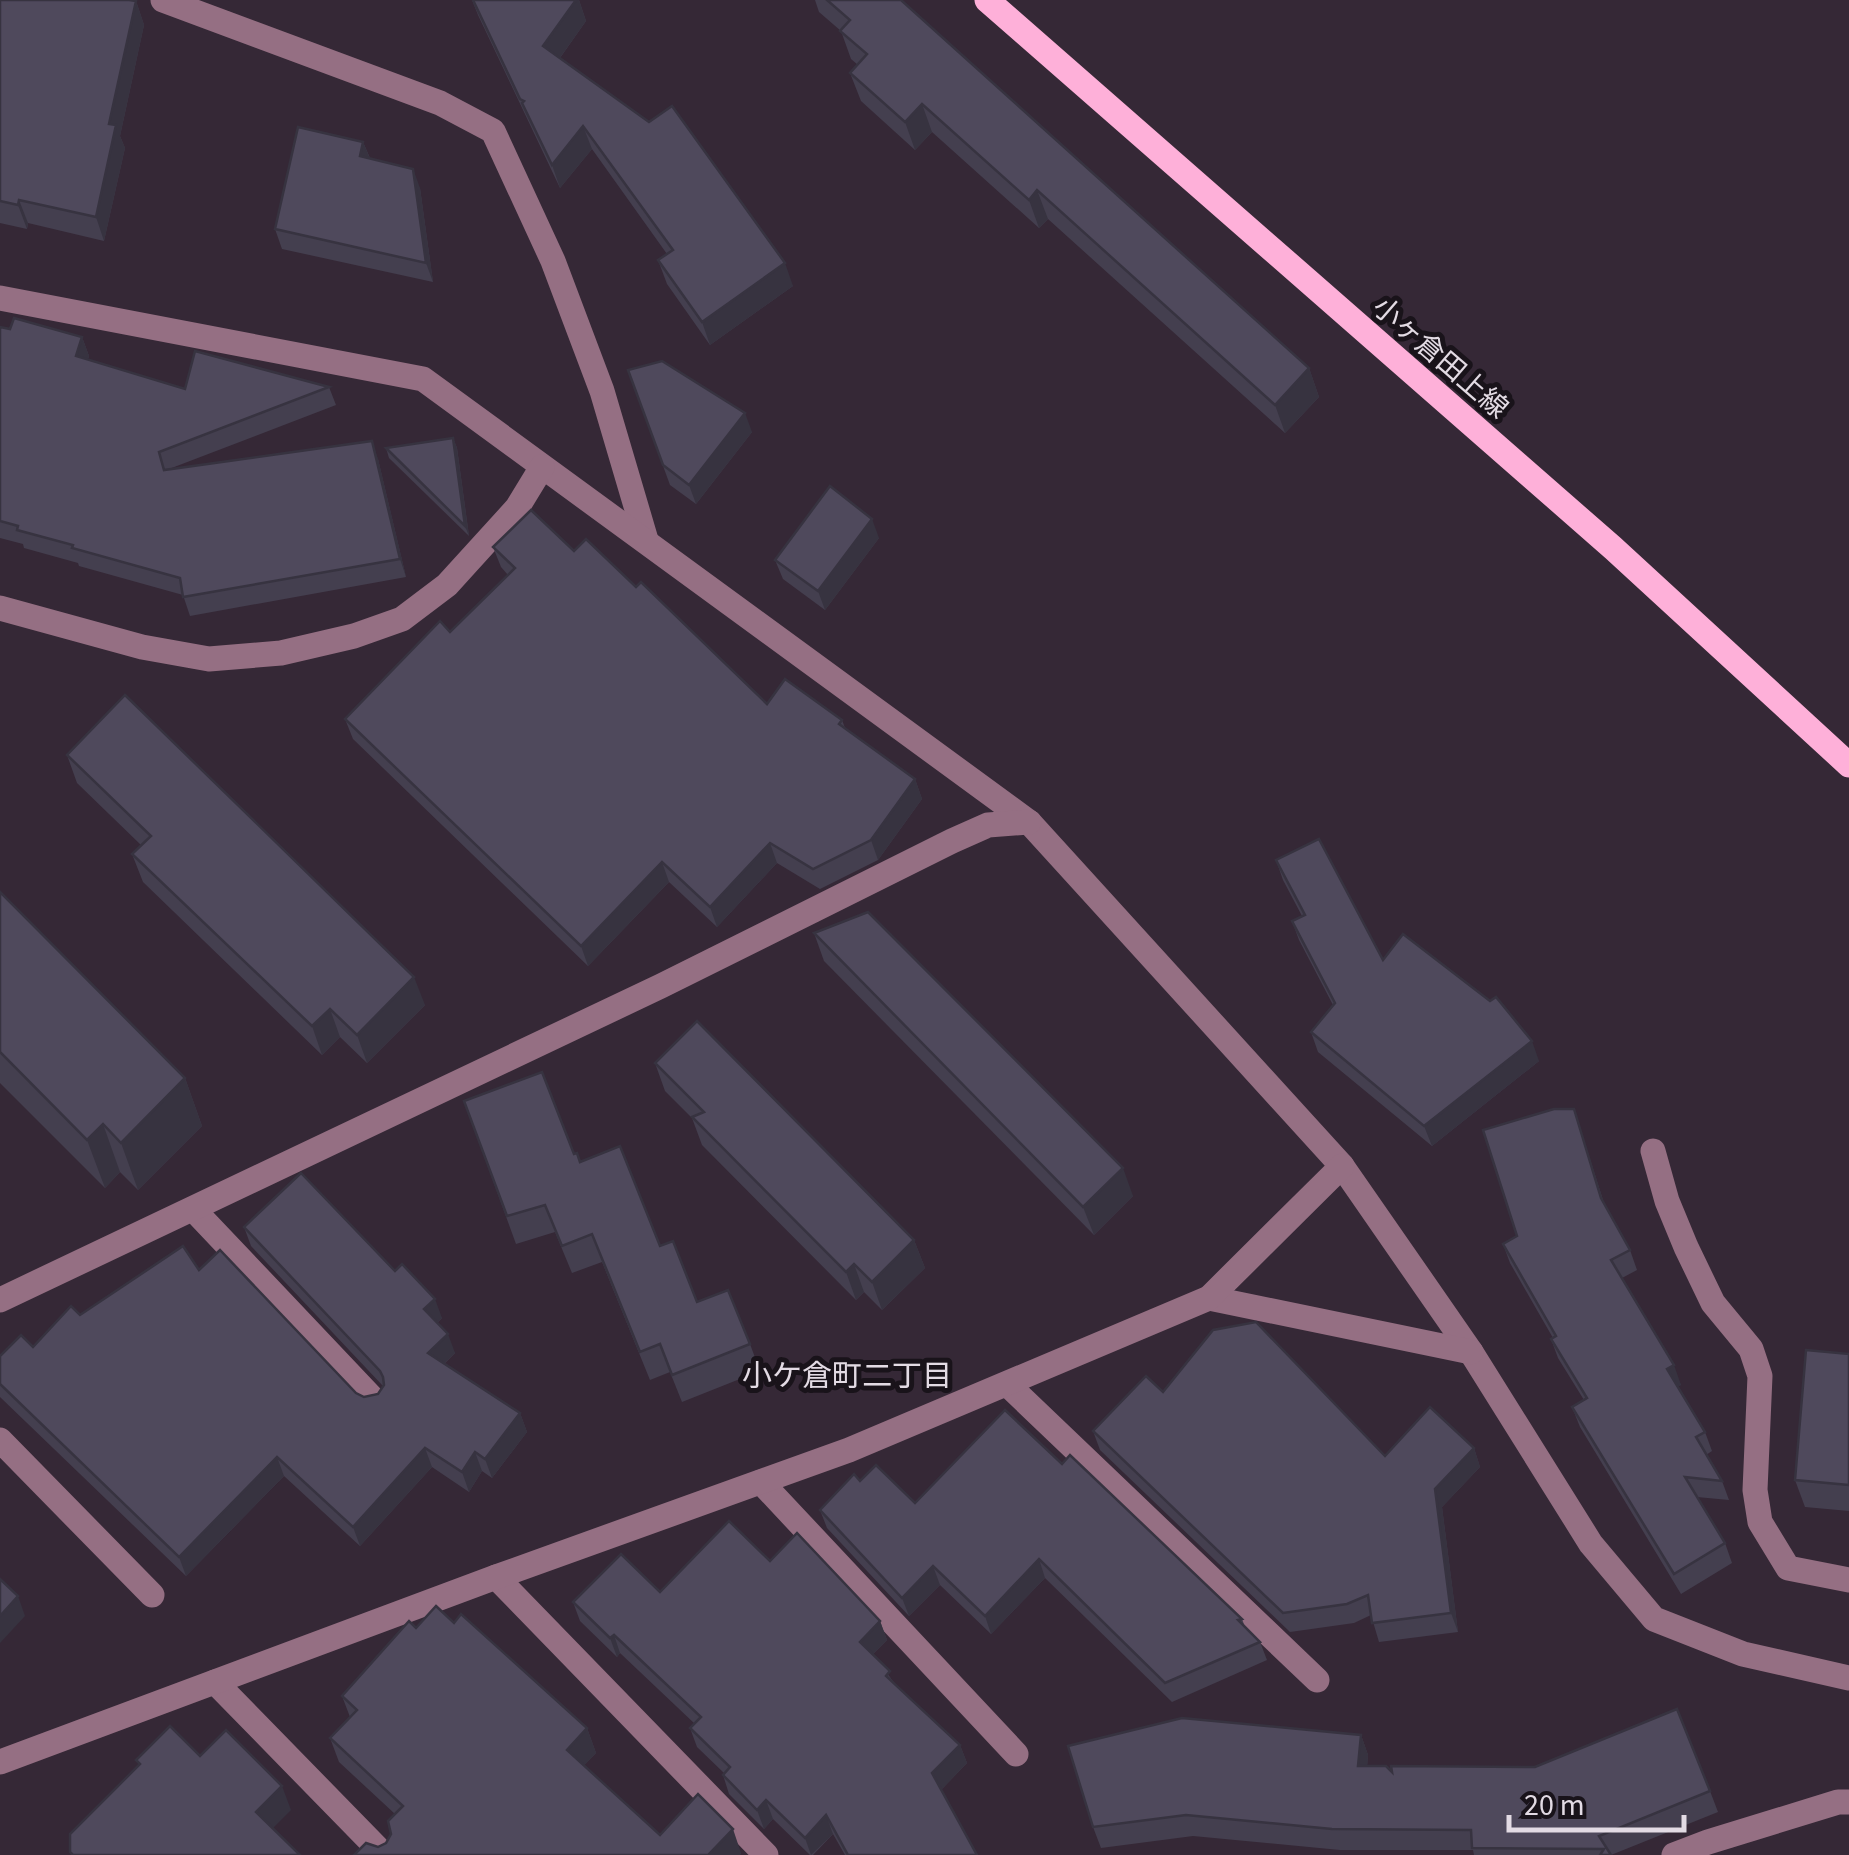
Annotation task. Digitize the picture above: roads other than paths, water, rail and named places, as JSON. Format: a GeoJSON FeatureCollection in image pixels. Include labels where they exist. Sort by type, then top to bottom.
{"type":"FeatureCollection","features":[{"type":"Feature","properties":{"kind":"main road","name":"小ヶ倉田上線"},"geometry":{"type":"LineString","coordinates":[[987,0],[1613,548],[1849,765]]}},
{"type":"Feature","properties":{"kind":"street"},"geometry":{"type":"LineString","coordinates":[[163,0],[440,103],[493,131],[553,261],[602,391],[646,540]]}},
{"type":"Feature","properties":{"kind":"street"},"geometry":{"type":"LineString","coordinates":[[0,298],[422,379],[1029,822],[1342,1166],[1471,1352],[1591,1544],[1654,1619],[1743,1654],[1849,1678]]}},
{"type":"Feature","properties":{"kind":"street"},"geometry":{"type":"LineString","coordinates":[[0,608],[142,647],[209,659],[281,653],[354,636],[402,619],[447,585],[517,508],[542,467]]}},
{"type":"Feature","properties":{"kind":"street"},"geometry":{"type":"LineString","coordinates":[[0,1300],[661,986],[952,841],[988,825],[1029,822]]}},
{"type":"Feature","properties":{"kind":"street"},"geometry":{"type":"LineString","coordinates":[[1653,1150],[1686,1246],[1714,1302],[1751,1349],[1760,1376],[1755,1490],[1760,1522],[1788,1568],[1849,1580]]}},
{"type":"Feature","properties":{"kind":"street"},"geometry":{"type":"LineString","coordinates":[[0,1762],[848,1450],[1209,1298],[1342,1166]]}},
{"type":"Feature","properties":{"kind":"street"},"geometry":{"type":"LineString","coordinates":[[193,1208],[375,1401]]}},
{"type":"Feature","properties":{"kind":"street"},"geometry":{"type":"LineString","coordinates":[[1209,1298],[1471,1352]]}},
{"type":"Feature","properties":{"kind":"street"},"geometry":{"type":"LineString","coordinates":[[1008,1384],[1317,1680]]}},
{"type":"Feature","properties":{"kind":"street"},"geometry":{"type":"LineString","coordinates":[[0,1440],[152,1595]]}},
{"type":"Feature","properties":{"kind":"street"},"geometry":{"type":"LineString","coordinates":[[762,1482],[1016,1754]]}},
{"type":"Feature","properties":{"kind":"street"},"geometry":{"type":"LineString","coordinates":[[496,1578],[766,1855]]}},
{"type":"Feature","properties":{"kind":"street"},"geometry":{"type":"LineString","coordinates":[[216,1682],[384,1855]]}},
{"type":"Feature","properties":{"kind":"street"},"geometry":{"type":"LineString","coordinates":[[1674,1855],[1838,1802],[1849,1802]]}},
{"type":"Feature","properties":{"kind":"district","name":"小ケ倉町二丁目"},"geometry":{"type":"Point","coordinates":[847,1376]}}]}
